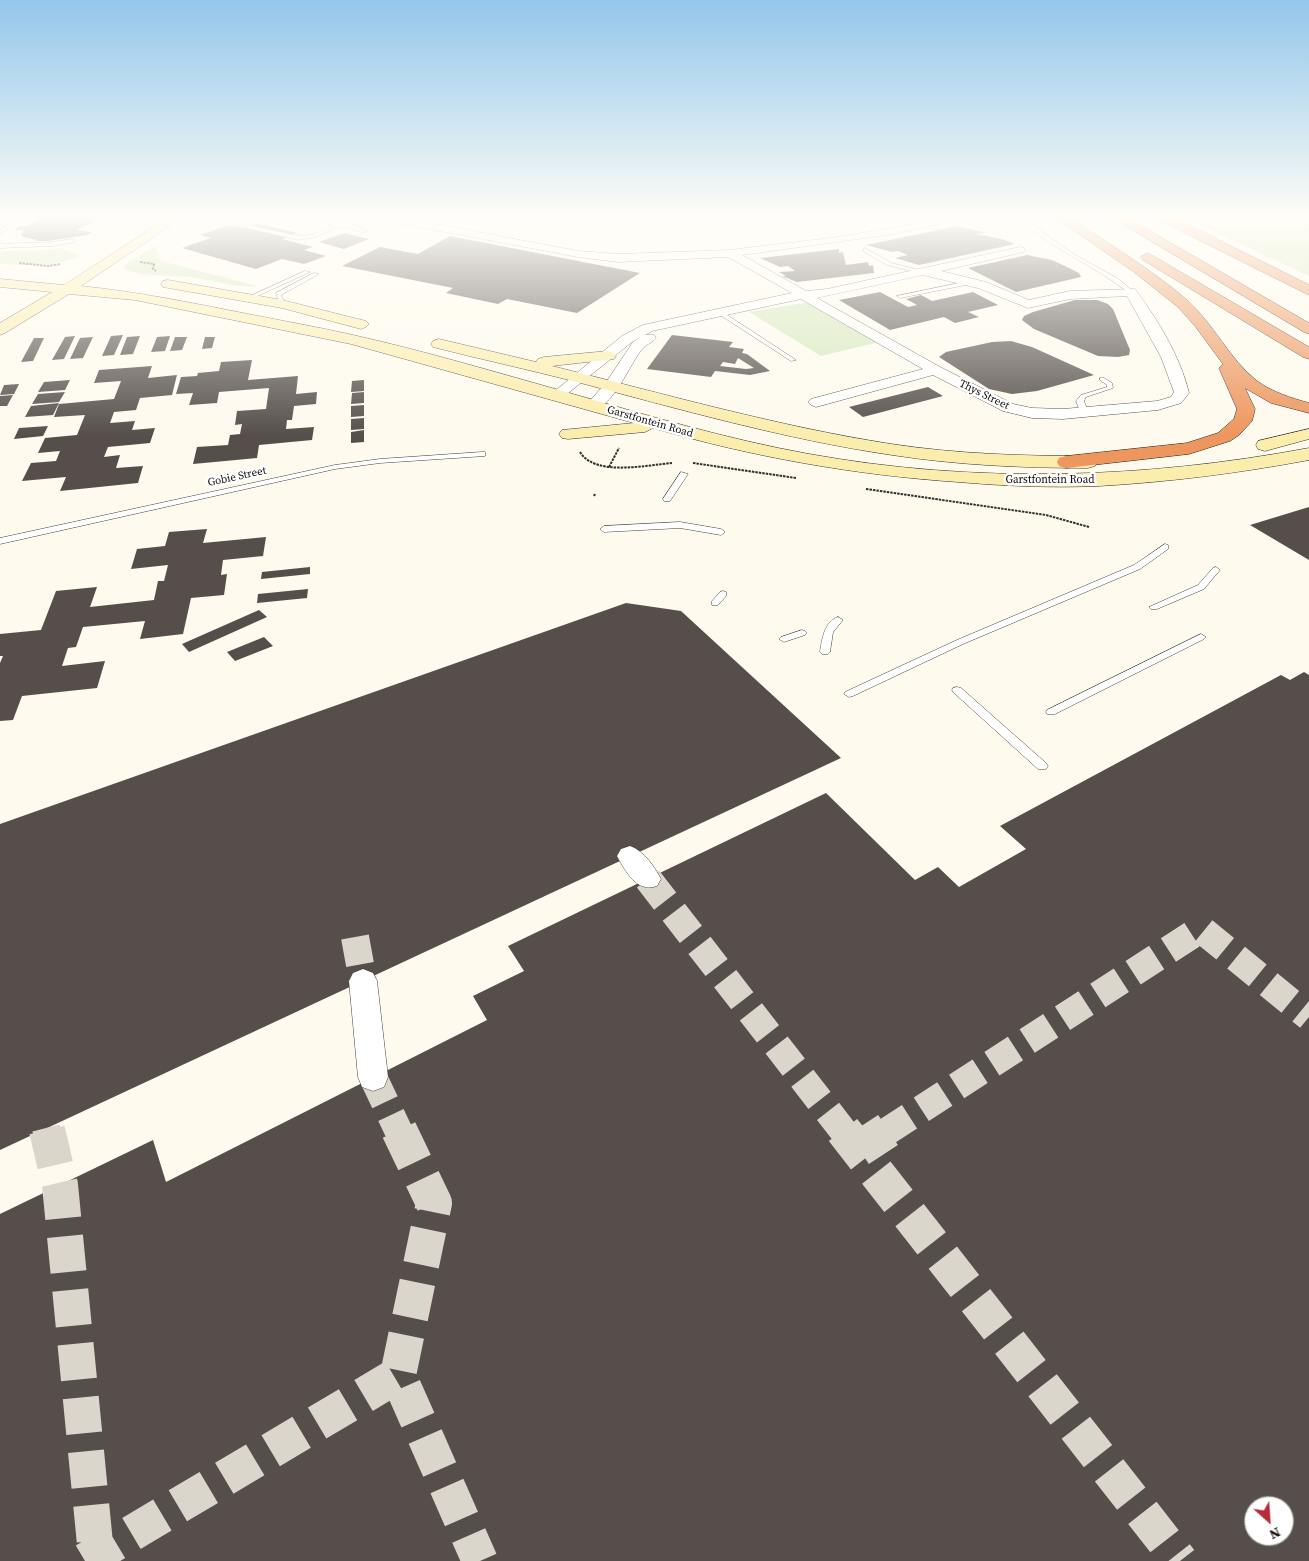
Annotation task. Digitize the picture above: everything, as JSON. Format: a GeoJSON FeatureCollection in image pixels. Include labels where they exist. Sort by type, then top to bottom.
{"type":"FeatureCollection","features":[{"type":"Feature","properties":{"kind":"highway"},"geometry":{"type":"LineString","coordinates":[[1166,290],[1198,318],[1242,375],[1258,389],[1277,398],[1309,408]]}},
{"type":"Feature","properties":{"kind":"highway"},"geometry":{"type":"LineString","coordinates":[[1203,290],[1309,354]]}},
{"type":"Feature","properties":{"kind":"highway"},"geometry":{"type":"LineString","coordinates":[[1242,290],[1309,329]]}},
{"type":"Feature","properties":{"kind":"highway"},"geometry":{"type":"LineString","coordinates":[[1066,462],[1189,448],[1224,437],[1233,432],[1242,421],[1246,409],[1211,336]]}},
{"type":"Feature","properties":{"kind":"main road"},"geometry":{"type":"LineString","coordinates":[[21,298],[35,290]]}},
{"type":"Feature","properties":{"kind":"main road"},"geometry":{"type":"LineString","coordinates":[[4,327],[67,290]]}},
{"type":"Feature","properties":{"kind":"main road","name":"Garstfontein Road"},"geometry":{"type":"LineString","coordinates":[[85,290],[175,303],[353,340],[594,405],[666,427],[764,452],[810,460],[939,476],[1022,481],[1100,480],[1179,474],[1239,467],[1309,454]]}},
{"type":"Feature","properties":{"kind":"main road"},"geometry":{"type":"LineString","coordinates":[[210,290],[282,304],[373,327]]}},
{"type":"Feature","properties":{"kind":"main road"},"geometry":{"type":"LineString","coordinates":[[224,293],[258,290]]}},
{"type":"Feature","properties":{"kind":"main road"},"geometry":{"type":"LineString","coordinates":[[249,298],[248,304],[254,308],[312,323],[353,340]]}},
{"type":"Feature","properties":{"kind":"main road"},"geometry":{"type":"LineString","coordinates":[[4,327],[52,308],[82,302],[122,300],[175,303]]}},
{"type":"Feature","properties":{"kind":"main road","name":"Garstfontein Road"},"geometry":{"type":"LineString","coordinates":[[421,339],[764,427],[885,450],[985,460],[1066,462],[1206,454],[1265,445],[1309,434]]}},
{"type":"Feature","properties":{"kind":"main road"},"geometry":{"type":"LineString","coordinates":[[515,362],[566,361],[608,356]]}},
{"type":"Feature","properties":{"kind":"main road"},"geometry":{"type":"LineString","coordinates":[[575,440],[607,429],[666,427]]}},
{"type":"Feature","properties":{"kind":"street","name":"Thys Street"},"geometry":{"type":"LineString","coordinates":[[793,290],[935,370],[1008,408],[1046,414],[1158,405],[1176,400],[1182,394],[1174,372],[1149,320],[1131,292]]}},
{"type":"Feature","properties":{"kind":"street"},"geometry":{"type":"LineString","coordinates":[[557,395],[627,339],[642,330],[663,323],[723,314],[837,290]]}},
{"type":"Feature","properties":{"kind":"street"},"geometry":{"type":"LineString","coordinates":[[991,290],[1028,304],[1070,295],[1131,292]]}},
{"type":"Feature","properties":{"kind":"street"},"geometry":{"type":"LineString","coordinates":[[594,405],[611,387],[638,345],[645,340],[664,332],[723,314]]}},
{"type":"Feature","properties":{"kind":"street"},"geometry":{"type":"LineString","coordinates":[[816,402],[935,370]]}},
{"type":"Feature","properties":{"kind":"street"},"geometry":{"type":"LineString","coordinates":[[630,856],[648,879]]}},
{"type":"Feature","properties":{"kind":"street"},"geometry":{"type":"LineString","coordinates":[[363,981],[373,1077]]}},
{"type":"Feature","properties":{"kind":"lane"},"geometry":{"type":"LineString","coordinates":[[249,298],[265,290]]}},
{"type":"Feature","properties":{"kind":"lane"},"geometry":{"type":"LineString","coordinates":[[282,304],[278,294],[286,290]]}},
{"type":"Feature","properties":{"kind":"lane"},"geometry":{"type":"LineString","coordinates":[[900,296],[930,290]]}},
{"type":"Feature","properties":{"kind":"lane"},"geometry":{"type":"LineString","coordinates":[[723,314],[793,360]]}},
{"type":"Feature","properties":{"kind":"lane"},"geometry":{"type":"LineString","coordinates":[[1084,412],[1080,401],[1084,396],[1110,388],[1110,384],[1102,379]]}},
{"type":"Feature","properties":{"kind":"lane","name":"Gobie Street"},"geometry":{"type":"LineString","coordinates":[[0,541],[335,467],[380,461],[482,454]]}},
{"type":"Feature","properties":{"kind":"lane"},"geometry":{"type":"LineString","coordinates":[[667,499],[684,474]]}},
{"type":"Feature","properties":{"kind":"lane"},"geometry":{"type":"LineString","coordinates":[[604,529],[680,525],[721,532]]}},
{"type":"Feature","properties":{"kind":"lane"},"geometry":{"type":"LineString","coordinates":[[849,694],[960,642],[1137,567],[1166,547]]}},
{"type":"Feature","properties":{"kind":"lane"},"geometry":{"type":"LineString","coordinates":[[1154,607],[1201,587],[1216,570]]}},
{"type":"Feature","properties":{"kind":"lane"},"geometry":{"type":"LineString","coordinates":[[715,603],[723,594]]}},
{"type":"Feature","properties":{"kind":"lane"},"geometry":{"type":"LineString","coordinates":[[825,652],[828,632],[838,620]]}},
{"type":"Feature","properties":{"kind":"lane"},"geometry":{"type":"LineString","coordinates":[[784,639],[802,633]]}},
{"type":"Feature","properties":{"kind":"lane"},"geometry":{"type":"LineString","coordinates":[[1052,712],[1200,638]]}},
{"type":"Feature","properties":{"kind":"lane"},"geometry":{"type":"LineString","coordinates":[[957,690],[1042,766]]}},
{"type":"Feature","properties":{"kind":"path"},"geometry":{"type":"LineString","coordinates":[[575,440],[580,455],[584,460],[600,466],[618,468],[673,463]]}},
{"type":"Feature","properties":{"kind":"path"},"geometry":{"type":"LineString","coordinates":[[692,463],[802,478]]}},
{"type":"Feature","properties":{"kind":"path"},"geometry":{"type":"LineString","coordinates":[[861,488],[1046,515],[1089,528]]}},
{"type":"Feature","properties":{"kind":"green space"},"geometry":{"type":"Polygon","coordinates":[[[809,302],[879,342],[821,356],[749,312],[809,302]]]}},
{"type":"Feature","properties":{"kind":"building"},"geometry":{"type":"Polygon","coordinates":[[[450,290],[613,290],[577,313],[507,299],[498,304],[446,293],[450,290]]]}},
{"type":"Feature","properties":{"kind":"building"},"geometry":{"type":"Polygon","coordinates":[[[880,292],[908,307],[917,305],[906,299],[921,295],[932,301],[973,292],[998,305],[968,312],[979,317],[955,323],[944,317],[890,330],[839,300],[880,292]]]}},
{"type":"Feature","properties":{"kind":"building"},"geometry":{"type":"Polygon","coordinates":[[[1075,300],[1097,300],[1108,304],[1113,309],[1130,350],[1129,355],[1118,357],[1098,356],[1034,329],[1022,320],[1024,316],[1033,312],[1075,300]]]}},
{"type":"Feature","properties":{"kind":"building"},"geometry":{"type":"Polygon","coordinates":[[[123,335],[114,355],[102,356],[111,336],[123,335]]]}},
{"type":"Feature","properties":{"kind":"building"},"geometry":{"type":"Polygon","coordinates":[[[672,335],[733,342],[729,347],[744,349],[742,353],[747,354],[770,371],[750,375],[715,371],[711,377],[647,369],[672,335]],[[738,358],[735,364],[723,362],[720,366],[746,369],[754,368],[738,358]]]}},
{"type":"Feature","properties":{"kind":"building"},"geometry":{"type":"Polygon","coordinates":[[[75,336],[64,359],[52,360],[65,337],[75,336]]]}},
{"type":"Feature","properties":{"kind":"building"},"geometry":{"type":"Polygon","coordinates":[[[140,336],[133,354],[120,355],[127,337],[140,336]]]}},
{"type":"Feature","properties":{"kind":"building"},"geometry":{"type":"Polygon","coordinates":[[[170,336],[165,351],[151,352],[157,337],[170,336]]]}},
{"type":"Feature","properties":{"kind":"building"},"geometry":{"type":"Polygon","coordinates":[[[93,337],[83,358],[70,359],[80,338],[93,337]]]}},
{"type":"Feature","properties":{"kind":"building"},"geometry":{"type":"Polygon","coordinates":[[[175,337],[187,337],[182,350],[170,351],[175,337]]]}},
{"type":"Feature","properties":{"kind":"building"},"geometry":{"type":"Polygon","coordinates":[[[205,337],[215,337],[212,348],[202,349],[205,337]]]}},
{"type":"Feature","properties":{"kind":"building"},"geometry":{"type":"Polygon","coordinates":[[[34,338],[44,338],[33,361],[21,362],[34,338]]]}},
{"type":"Feature","properties":{"kind":"building"},"geometry":{"type":"Polygon","coordinates":[[[1011,341],[1032,347],[1094,375],[1037,391],[1012,394],[989,389],[939,357],[946,352],[992,342],[1011,341]]]}},
{"type":"Feature","properties":{"kind":"building"},"geometry":{"type":"Polygon","coordinates":[[[252,360],[248,380],[298,376],[296,394],[317,392],[316,404],[294,406],[292,420],[287,420],[286,429],[314,427],[312,440],[259,445],[257,458],[193,464],[197,447],[228,445],[230,435],[240,434],[242,424],[235,425],[237,411],[266,409],[269,388],[219,392],[217,403],[189,405],[193,393],[176,394],[181,377],[197,376],[198,373],[219,371],[221,362],[252,360]]]}},
{"type":"Feature","properties":{"kind":"building"},"geometry":{"type":"Polygon","coordinates":[[[152,366],[148,378],[177,375],[172,395],[140,398],[136,410],[114,412],[110,423],[135,421],[132,430],[155,428],[150,443],[108,447],[104,457],[120,455],[116,468],[143,466],[138,483],[60,491],[66,477],[22,481],[31,463],[56,461],[60,451],[38,453],[45,438],[77,435],[85,415],[54,417],[59,404],[114,399],[121,381],[94,383],[99,370],[152,366]]]}},
{"type":"Feature","properties":{"kind":"building"},"geometry":{"type":"Polygon","coordinates":[[[70,380],[65,390],[38,392],[44,382],[70,380]]]}},
{"type":"Feature","properties":{"kind":"building"},"geometry":{"type":"Polygon","coordinates":[[[364,380],[364,391],[351,392],[352,381],[364,380]]]}},
{"type":"Feature","properties":{"kind":"building"},"geometry":{"type":"Polygon","coordinates":[[[19,384],[14,394],[0,395],[4,385],[19,384]]]}},
{"type":"Feature","properties":{"kind":"building"},"geometry":{"type":"Polygon","coordinates":[[[928,387],[943,396],[863,417],[849,407],[928,387]]]}},
{"type":"Feature","properties":{"kind":"building"},"geometry":{"type":"Polygon","coordinates":[[[65,392],[59,402],[32,404],[38,394],[65,392]]]}},
{"type":"Feature","properties":{"kind":"building"},"geometry":{"type":"Polygon","coordinates":[[[364,392],[364,403],[351,404],[352,393],[364,392]]]}},
{"type":"Feature","properties":{"kind":"building"},"geometry":{"type":"Polygon","coordinates":[[[13,395],[7,406],[0,406],[0,396],[13,395]]]}},
{"type":"Feature","properties":{"kind":"building"},"geometry":{"type":"Polygon","coordinates":[[[59,403],[53,415],[25,417],[31,406],[59,403]]]}},
{"type":"Feature","properties":{"kind":"building"},"geometry":{"type":"Polygon","coordinates":[[[364,405],[364,416],[351,417],[351,406],[364,405]]]}},
{"type":"Feature","properties":{"kind":"building"},"geometry":{"type":"Polygon","coordinates":[[[364,418],[364,429],[351,430],[351,419],[364,418]]]}},
{"type":"Feature","properties":{"kind":"building"},"geometry":{"type":"Polygon","coordinates":[[[48,426],[43,436],[14,439],[19,428],[48,426]]]}},
{"type":"Feature","properties":{"kind":"building"},"geometry":{"type":"Polygon","coordinates":[[[364,430],[364,442],[351,443],[351,432],[364,430]]]}},
{"type":"Feature","properties":{"kind":"building"},"geometry":{"type":"Polygon","coordinates":[[[1309,507],[1309,560],[1250,525],[1309,507]]]}},
{"type":"Feature","properties":{"kind":"building"},"geometry":{"type":"Polygon","coordinates":[[[207,529],[203,543],[266,537],[263,556],[223,560],[221,575],[227,574],[224,595],[191,598],[183,634],[140,639],[145,621],[83,627],[76,647],[68,648],[62,666],[105,661],[97,688],[22,696],[13,720],[0,721],[0,663],[3,656],[0,656],[0,634],[41,630],[56,591],[97,587],[90,607],[154,600],[158,581],[164,581],[168,565],[131,569],[137,549],[165,546],[169,532],[207,529]]]}},
{"type":"Feature","properties":{"kind":"building"},"geometry":{"type":"Polygon","coordinates":[[[310,567],[310,574],[261,579],[262,572],[310,567]]]}},
{"type":"Feature","properties":{"kind":"building"},"geometry":{"type":"Polygon","coordinates":[[[308,589],[307,598],[257,603],[258,594],[308,589]]]}},
{"type":"Feature","properties":{"kind":"building"},"geometry":{"type":"Polygon","coordinates":[[[626,603],[681,611],[841,758],[0,1150],[0,824],[626,603]]]}},
{"type":"Feature","properties":{"kind":"building"},"geometry":{"type":"Polygon","coordinates":[[[259,610],[267,617],[189,652],[182,644],[259,610]]]}},
{"type":"Feature","properties":{"kind":"building"},"geometry":{"type":"Polygon","coordinates":[[[264,637],[273,646],[235,661],[227,652],[264,637]]]}},
{"type":"Feature","properties":{"kind":"building"},"geometry":{"type":"Polygon","coordinates":[[[1304,672],[1309,675],[1309,1561],[0,1561],[0,1214],[153,1140],[166,1182],[487,1020],[473,996],[524,971],[508,946],[826,793],[915,880],[938,867],[959,887],[1026,849],[1000,826],[1281,675],[1290,680],[1304,672]]]}},
{"type":"Feature","properties":{"kind":"tunnel"},"geometry":{"type":"LineString","coordinates":[[648,879],[844,1132]]}},
{"type":"Feature","properties":{"kind":"tunnel"},"geometry":{"type":"LineString","coordinates":[[886,1132],[1201,929],[1309,1017]]}},
{"type":"Feature","properties":{"kind":"tunnel"},"geometry":{"type":"LineString","coordinates":[[355,937],[363,981]]}},
{"type":"Feature","properties":{"kind":"tunnel"},"geometry":{"type":"LineString","coordinates":[[373,1077],[399,1132]]}},
{"type":"Feature","properties":{"kind":"tunnel"},"geometry":{"type":"LineString","coordinates":[[46,1128],[47,1132]]}},
{"type":"Feature","properties":{"kind":"tunnel"},"geometry":{"type":"LineString","coordinates":[[47,1130],[60,1185],[96,1554]]}},
{"type":"Feature","properties":{"kind":"tunnel"},"geometry":{"type":"LineString","coordinates":[[398,1375],[434,1203],[399,1130]]}},
{"type":"Feature","properties":{"kind":"tunnel"},"geometry":{"type":"LineString","coordinates":[[843,1130],[1180,1561]]}},
{"type":"Feature","properties":{"kind":"tunnel"},"geometry":{"type":"LineString","coordinates":[[859,1149],[888,1130]]}},
{"type":"Feature","properties":{"kind":"tunnel"},"geometry":{"type":"LineString","coordinates":[[85,1561],[398,1375]]}},
{"type":"Feature","properties":{"kind":"tunnel"},"geometry":{"type":"LineString","coordinates":[[398,1375],[480,1561]]}}]}
